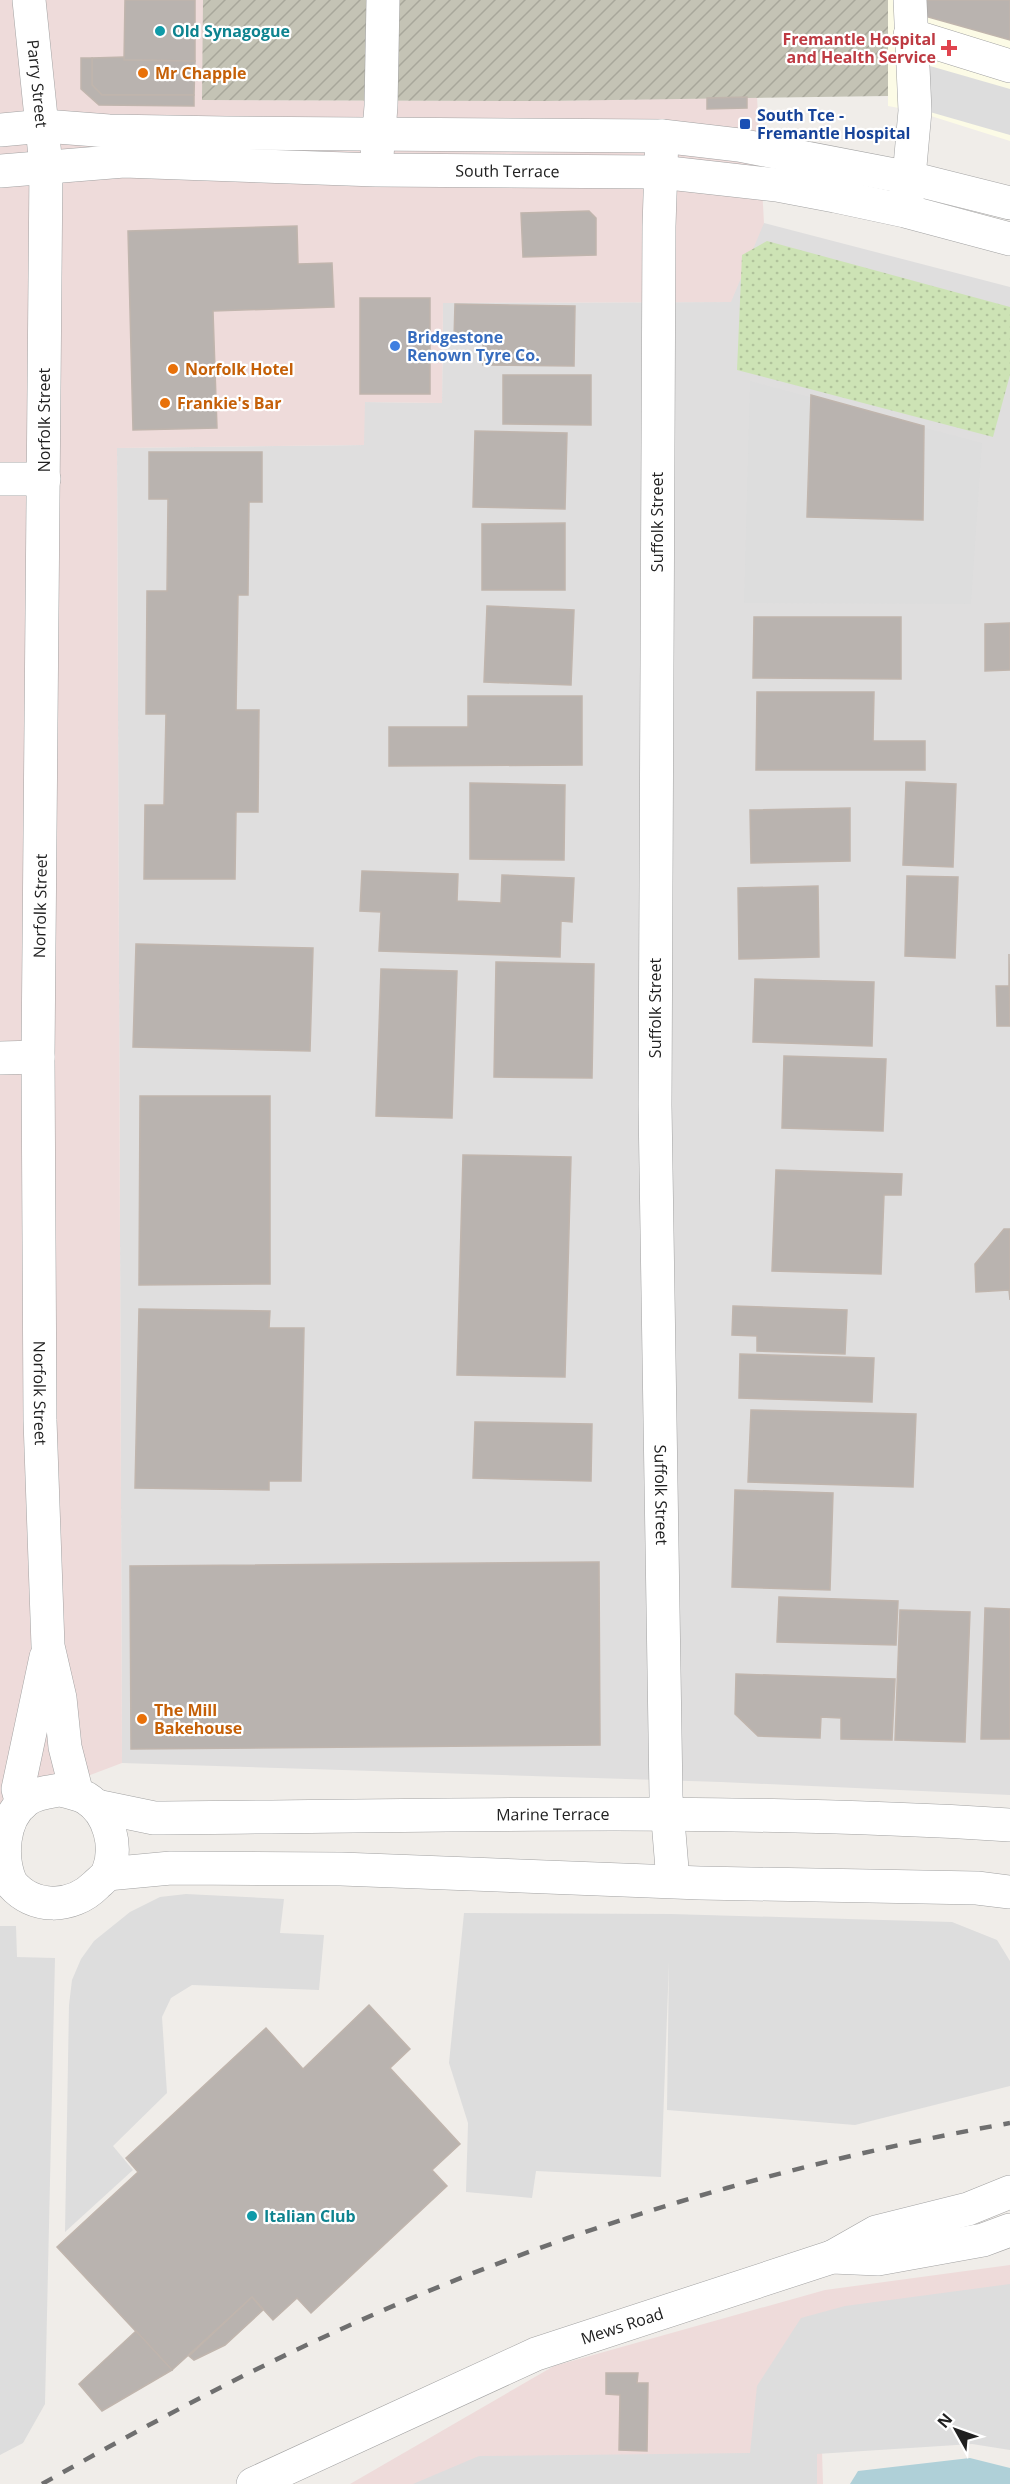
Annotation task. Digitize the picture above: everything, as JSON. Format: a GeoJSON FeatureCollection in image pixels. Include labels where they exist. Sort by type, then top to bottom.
{"type":"FeatureCollection","features":[{"type":"Feature","properties":{"kind":"street","name":"Parry Street"},"geometry":{"type":"LineString","coordinates":[[29,0],[44,126],[46,166]]}},
{"type":"Feature","properties":{"kind":"street"},"geometry":{"type":"LineString","coordinates":[[376,170],[383,0]]}},
{"type":"Feature","properties":{"kind":"street"},"geometry":{"type":"LineString","coordinates":[[905,211],[915,111],[910,0]]}},
{"type":"Feature","properties":{"kind":"street"},"geometry":{"type":"LineString","coordinates":[[910,35],[1010,66]]}},
{"type":"Feature","properties":{"kind":"street"},"geometry":{"type":"LineString","coordinates":[[0,130],[44,126],[109,130],[662,136],[739,145],[910,178],[1010,203]]}},
{"type":"Feature","properties":{"kind":"street","name":"Suffolk Street"},"geometry":{"type":"LineString","coordinates":[[662,136],[655,1105],[667,1815],[673,1881]]}},
{"type":"Feature","properties":{"kind":"street","name":"South Terrace"},"geometry":{"type":"LineString","coordinates":[[0,171],[46,166],[144,161],[376,170],[660,172],[777,184],[905,211],[1010,239]]}},
{"type":"Feature","properties":{"kind":"street","name":"Norfolk Street"},"geometry":{"type":"LineString","coordinates":[[46,166],[38,1057],[40,1420],[48,1646],[60,1698],[66,1747],[87,1800]]}},
{"type":"Feature","properties":{"kind":"street"},"geometry":{"type":"LineString","coordinates":[[0,479],[44,479]]}},
{"type":"Feature","properties":{"kind":"street"},"geometry":{"type":"LineString","coordinates":[[0,1058],[38,1057]]}},
{"type":"Feature","properties":{"kind":"street","name":"Norfolk Street"},"geometry":{"type":"LineString","coordinates":[[12,1812],[48,1646]]}},
{"type":"Feature","properties":{"kind":"street","name":"Marine Terrace"},"geometry":{"type":"LineString","coordinates":[[12,1812],[26,1800],[42,1793],[60,1790],[87,1800],[154,1818],[667,1815],[894,1818],[1010,1825]]}},
{"type":"Feature","properties":{"kind":"street"},"geometry":{"type":"LineString","coordinates":[[12,1812],[4,1832],[1,1852],[2,1874],[17,1889],[34,1900],[54,1904],[74,1901],[91,1890],[107,1874],[112,1856],[112,1838],[106,1821],[87,1800]]}},
{"type":"Feature","properties":{"kind":"street"},"geometry":{"type":"LineString","coordinates":[[894,1818],[918,1831],[1010,1845]]}},
{"type":"Feature","properties":{"kind":"street"},"geometry":{"type":"LineString","coordinates":[[107,1874],[171,1868],[330,1869],[673,1881],[700,1884],[977,1888],[1010,1892]]}},
{"type":"Feature","properties":{"kind":"street"},"geometry":{"type":"LineString","coordinates":[[977,1888],[1010,1916]]}},
{"type":"Feature","properties":{"kind":"street"},"geometry":{"type":"LineString","coordinates":[[832,2257],[876,2232],[968,2209],[1010,2192]]}},
{"type":"Feature","properties":{"kind":"street","name":"Mews Road"},"geometry":{"type":"LineString","coordinates":[[253,2484],[536,2354],[832,2257],[878,2259],[983,2240],[1010,2230]]}},
{"type":"Feature","properties":{"kind":"shaded area"},"geometry":{"type":"Polygon","coordinates":[[[0,0],[203,0],[203,100],[546,101],[757,97],[764,223],[731,302],[443,303],[442,403],[365,402],[364,445],[117,448],[122,1763],[0,1809],[0,0]]]}},
{"type":"Feature","properties":{"kind":"shaded area"},"geometry":{"type":"Polygon","coordinates":[[[203,0],[888,0],[888,96],[546,101],[202,100],[203,0]]]}},
{"type":"Feature","properties":{"kind":"shaded area","name":"Fremantle Hospital and Health Service"},"geometry":{"type":"Polygon","coordinates":[[[888,0],[1010,0],[1010,141],[915,111],[888,106],[888,0]]]}},
{"type":"Feature","properties":{"kind":"shaded area"},"geometry":{"type":"Polygon","coordinates":[[[930,66],[1010,89],[1010,135],[930,112],[930,66]]]}},
{"type":"Feature","properties":{"kind":"shaded area"},"geometry":{"type":"Polygon","coordinates":[[[764,223],[1010,287],[1010,1795],[721,1782],[122,1763],[117,448],[364,445],[364,402],[442,403],[443,303],[730,302],[735,252],[764,223]]]}},
{"type":"Feature","properties":{"kind":"shaded area"},"geometry":{"type":"Polygon","coordinates":[[[750,381],[982,443],[971,604],[744,603],[750,381]]]}},
{"type":"Feature","properties":{"kind":"shaded area"},"geometry":{"type":"Polygon","coordinates":[[[186,1894],[284,1899],[280,1933],[324,1935],[319,1990],[192,1985],[171,1998],[162,2017],[167,2093],[113,2146],[133,2170],[65,2232],[69,2005],[72,1980],[81,1959],[94,1941],[130,1912],[160,1897],[186,1894]]]}},
{"type":"Feature","properties":{"kind":"shaded area"},"geometry":{"type":"Polygon","coordinates":[[[464,1913],[671,1914],[952,1922],[997,1940],[1010,1961],[1010,2086],[855,2125],[667,2110],[669,1962],[661,2177],[536,2171],[532,2198],[466,2192],[468,2123],[449,2063],[464,1913]]]}},
{"type":"Feature","properties":{"kind":"shaded area"},"geometry":{"type":"Polygon","coordinates":[[[0,1926],[16,1926],[17,1957],[55,1958],[45,2404],[23,2443],[0,2455],[0,1926]]]}},
{"type":"Feature","properties":{"kind":"shaded area"},"geometry":{"type":"Polygon","coordinates":[[[1010,2265],[1010,2449],[972,2441],[822,2451],[823,2484],[350,2484],[554,2366],[825,2290],[1010,2265]]]}},
{"type":"Feature","properties":{"kind":"shaded area"},"geometry":{"type":"Polygon","coordinates":[[[1010,2284],[1010,2450],[972,2444],[817,2454],[817,2484],[413,2484],[479,2456],[750,2453],[757,2386],[801,2318],[845,2306],[1010,2284]]]}},
{"type":"Feature","properties":{"kind":"green space"},"geometry":{"type":"Polygon","coordinates":[[[767,241],[1010,307],[1010,375],[993,437],[737,370],[742,255],[767,241]]]}},
{"type":"Feature","properties":{"kind":"water"},"geometry":{"type":"Polygon","coordinates":[[[970,2458],[1010,2468],[1010,2484],[850,2484],[858,2471],[970,2458]]]}},
{"type":"Feature","properties":{"kind":"building","name":"Old Synagogue"},"geometry":{"type":"Polygon","coordinates":[[[125,0],[195,0],[195,61],[124,60],[125,0]]]}},
{"type":"Feature","properties":{"kind":"building"},"geometry":{"type":"Polygon","coordinates":[[[923,0],[1010,0],[1010,40],[921,15],[923,0]]]}},
{"type":"Feature","properties":{"kind":"building","name":"Mr Chapple"},"geometry":{"type":"Polygon","coordinates":[[[124,57],[124,60],[195,61],[194,95],[102,95],[92,85],[92,58],[124,57]]]}},
{"type":"Feature","properties":{"kind":"building"},"geometry":{"type":"Polygon","coordinates":[[[81,58],[92,58],[92,85],[102,95],[194,95],[194,106],[99,105],[81,89],[81,58]]]}},
{"type":"Feature","properties":{"kind":"building"},"geometry":{"type":"Polygon","coordinates":[[[747,97],[747,108],[707,109],[707,98],[747,97]]]}},
{"type":"Feature","properties":{"kind":"building"},"geometry":{"type":"Polygon","coordinates":[[[589,211],[596,218],[596,255],[523,257],[521,213],[589,211]]]}},
{"type":"Feature","properties":{"kind":"building","name":"Norfolk Hotel"},"geometry":{"type":"Polygon","coordinates":[[[297,226],[298,264],[332,263],[334,307],[213,311],[217,428],[133,430],[128,231],[297,226]]]}},
{"type":"Feature","properties":{"kind":"building","name":"Bridgestone Renown Tyre Co."},"geometry":{"type":"Polygon","coordinates":[[[360,298],[430,298],[430,394],[360,394],[360,298]]]}},
{"type":"Feature","properties":{"kind":"building"},"geometry":{"type":"Polygon","coordinates":[[[455,304],[575,306],[574,366],[483,365],[483,338],[454,338],[455,304]]]}},
{"type":"Feature","properties":{"kind":"building"},"geometry":{"type":"Polygon","coordinates":[[[503,375],[591,375],[591,425],[503,424],[503,375]]]}},
{"type":"Feature","properties":{"kind":"building"},"geometry":{"type":"Polygon","coordinates":[[[811,395],[924,426],[923,520],[807,517],[811,395]]]}},
{"type":"Feature","properties":{"kind":"building"},"geometry":{"type":"Polygon","coordinates":[[[475,431],[567,433],[565,509],[473,507],[475,431]]]}},
{"type":"Feature","properties":{"kind":"building"},"geometry":{"type":"Polygon","coordinates":[[[149,452],[262,452],[262,502],[249,502],[248,595],[238,595],[236,710],[259,710],[258,812],[236,812],[235,879],[144,879],[145,805],[164,805],[166,714],[146,714],[147,591],[167,591],[168,499],[149,499],[149,452]]]}},
{"type":"Feature","properties":{"kind":"building"},"geometry":{"type":"Polygon","coordinates":[[[565,523],[565,590],[482,590],[482,524],[565,523]]]}},
{"type":"Feature","properties":{"kind":"building"},"geometry":{"type":"Polygon","coordinates":[[[487,606],[574,610],[571,685],[484,682],[487,606]]]}},
{"type":"Feature","properties":{"kind":"building"},"geometry":{"type":"Polygon","coordinates":[[[754,617],[901,617],[901,679],[753,678],[754,617]]]}},
{"type":"Feature","properties":{"kind":"building"},"geometry":{"type":"Polygon","coordinates":[[[1010,623],[1010,670],[985,671],[985,624],[1010,623]]]}},
{"type":"Feature","properties":{"kind":"building"},"geometry":{"type":"Polygon","coordinates":[[[757,692],[874,692],[873,741],[925,741],[925,770],[756,770],[757,692]]]}},
{"type":"Feature","properties":{"kind":"building"},"geometry":{"type":"Polygon","coordinates":[[[468,696],[582,696],[582,765],[389,766],[389,727],[468,727],[468,696]]]}},
{"type":"Feature","properties":{"kind":"building"},"geometry":{"type":"Polygon","coordinates":[[[906,782],[956,784],[953,867],[903,865],[906,782]]]}},
{"type":"Feature","properties":{"kind":"building"},"geometry":{"type":"Polygon","coordinates":[[[470,783],[565,785],[564,860],[470,859],[470,783]]]}},
{"type":"Feature","properties":{"kind":"building"},"geometry":{"type":"Polygon","coordinates":[[[850,808],[850,861],[751,863],[750,810],[850,808]]]}},
{"type":"Feature","properties":{"kind":"building"},"geometry":{"type":"Polygon","coordinates":[[[362,871],[458,874],[457,901],[501,903],[502,875],[574,878],[572,922],[561,921],[560,957],[379,951],[381,912],[360,911],[362,871]]]}},
{"type":"Feature","properties":{"kind":"building"},"geometry":{"type":"Polygon","coordinates":[[[907,876],[958,877],[955,958],[905,956],[907,876]]]}},
{"type":"Feature","properties":{"kind":"building"},"geometry":{"type":"Polygon","coordinates":[[[818,886],[819,957],[739,959],[738,888],[818,886]]]}},
{"type":"Feature","properties":{"kind":"building"},"geometry":{"type":"Polygon","coordinates":[[[136,944],[313,948],[310,1051],[133,1047],[136,944]]]}},
{"type":"Feature","properties":{"kind":"building"},"geometry":{"type":"Polygon","coordinates":[[[1009,954],[1010,1026],[997,1026],[996,986],[1009,986],[1009,954]]]}},
{"type":"Feature","properties":{"kind":"building"},"geometry":{"type":"Polygon","coordinates":[[[496,962],[594,964],[592,1078],[494,1077],[496,962]]]}},
{"type":"Feature","properties":{"kind":"building"},"geometry":{"type":"Polygon","coordinates":[[[381,969],[457,971],[452,1118],[376,1116],[381,969]]]}},
{"type":"Feature","properties":{"kind":"building"},"geometry":{"type":"Polygon","coordinates":[[[755,979],[874,982],[872,1046],[753,1042],[755,979]]]}},
{"type":"Feature","properties":{"kind":"building"},"geometry":{"type":"Polygon","coordinates":[[[784,1056],[886,1059],[883,1131],[782,1128],[784,1056]]]}},
{"type":"Feature","properties":{"kind":"building"},"geometry":{"type":"Polygon","coordinates":[[[140,1096],[270,1096],[270,1284],[139,1285],[140,1096]]]}},
{"type":"Feature","properties":{"kind":"building"},"geometry":{"type":"Polygon","coordinates":[[[463,1155],[571,1157],[565,1377],[457,1375],[463,1155]]]}},
{"type":"Feature","properties":{"kind":"building"},"geometry":{"type":"Polygon","coordinates":[[[776,1170],[902,1174],[901,1195],[884,1195],[881,1274],[772,1271],[776,1170]]]}},
{"type":"Feature","properties":{"kind":"building"},"geometry":{"type":"Polygon","coordinates":[[[1004,1229],[1010,1229],[1010,1300],[1009,1290],[976,1292],[975,1264],[1004,1229]]]}},
{"type":"Feature","properties":{"kind":"building"},"geometry":{"type":"Polygon","coordinates":[[[733,1306],[847,1310],[845,1354],[757,1351],[757,1336],[732,1335],[733,1306]]]}},
{"type":"Feature","properties":{"kind":"building"},"geometry":{"type":"Polygon","coordinates":[[[139,1309],[270,1311],[269,1328],[304,1328],[301,1481],[269,1481],[269,1490],[135,1488],[139,1309]]]}},
{"type":"Feature","properties":{"kind":"building"},"geometry":{"type":"Polygon","coordinates":[[[740,1354],[874,1358],[872,1402],[739,1398],[740,1354]]]}},
{"type":"Feature","properties":{"kind":"building"},"geometry":{"type":"Polygon","coordinates":[[[751,1410],[916,1414],[913,1487],[748,1482],[751,1410]]]}},
{"type":"Feature","properties":{"kind":"building"},"geometry":{"type":"Polygon","coordinates":[[[475,1422],[592,1424],[591,1481],[473,1478],[475,1422]]]}},
{"type":"Feature","properties":{"kind":"building"},"geometry":{"type":"Polygon","coordinates":[[[735,1490],[833,1493],[830,1590],[732,1587],[735,1490]]]}},
{"type":"Feature","properties":{"kind":"building"},"geometry":{"type":"Polygon","coordinates":[[[599,1562],[600,1745],[131,1749],[130,1566],[599,1562]]]}},
{"type":"Feature","properties":{"kind":"building"},"geometry":{"type":"Polygon","coordinates":[[[779,1597],[898,1601],[896,1645],[777,1642],[779,1597]]]}},
{"type":"Feature","properties":{"kind":"building"},"geometry":{"type":"Polygon","coordinates":[[[985,1608],[1010,1609],[1010,1739],[981,1739],[985,1608]]]}},
{"type":"Feature","properties":{"kind":"building"},"geometry":{"type":"Polygon","coordinates":[[[900,1610],[970,1612],[965,1742],[895,1740],[900,1610]]]}},
{"type":"Feature","properties":{"kind":"building"},"geometry":{"type":"Polygon","coordinates":[[[736,1674],[895,1679],[892,1740],[841,1739],[841,1718],[821,1717],[820,1738],[758,1736],[735,1714],[736,1674]]]}},
{"type":"Feature","properties":{"kind":"building","name":"Italian Club"},"geometry":{"type":"Polygon","coordinates":[[[369,2005],[410,2049],[390,2068],[460,2144],[432,2170],[447,2186],[311,2313],[297,2298],[273,2320],[252,2297],[172,2370],[57,2247],[138,2172],[126,2158],[266,2028],[303,2069],[369,2005]]]}},
{"type":"Feature","properties":{"kind":"building"},"geometry":{"type":"Polygon","coordinates":[[[252,2297],[263,2310],[225,2345],[194,2360],[189,2356],[252,2297]]]}},
{"type":"Feature","properties":{"kind":"building"},"geometry":{"type":"Polygon","coordinates":[[[136,2331],[172,2370],[102,2411],[79,2384],[136,2331]]]}},
{"type":"Feature","properties":{"kind":"building"},"geometry":{"type":"Polygon","coordinates":[[[606,2373],[638,2373],[637,2383],[648,2383],[647,2451],[619,2450],[620,2395],[606,2394],[606,2373]]]}},
{"type":"Feature","properties":{"kind":"railway"},"geometry":{"type":"LineString","coordinates":[[42,2484],[270,2363],[428,2291],[508,2260],[590,2230],[756,2180],[840,2159],[1010,2123]]}},
{"type":"Feature","properties":{"kind":"place","name":"Old Synagogue"},"geometry":{"type":"Point","coordinates":[160,31]}},
{"type":"Feature","properties":{"kind":"place","name":"Fremantle Hospital and Health Service"},"geometry":{"type":"Point","coordinates":[949,48]}},
{"type":"Feature","properties":{"kind":"place","name":"Mr Chapple"},"geometry":{"type":"Point","coordinates":[143,73]}},
{"type":"Feature","properties":{"kind":"place","name":"South Tce - Fremantle Hospital"},"geometry":{"type":"Point","coordinates":[745,124]}},
{"type":"Feature","properties":{"kind":"place","name":"Bridgestone Renown Tyre Co."},"geometry":{"type":"Point","coordinates":[395,346]}},
{"type":"Feature","properties":{"kind":"place","name":"Norfolk Hotel"},"geometry":{"type":"Point","coordinates":[173,369]}},
{"type":"Feature","properties":{"kind":"place","name":"Frankie's Bar"},"geometry":{"type":"Point","coordinates":[165,403]}},
{"type":"Feature","properties":{"kind":"place","name":"The Mill Bakehouse"},"geometry":{"type":"Point","coordinates":[142,1719]}},
{"type":"Feature","properties":{"kind":"place","name":"Italian Club"},"geometry":{"type":"Point","coordinates":[252,2216]}}]}
